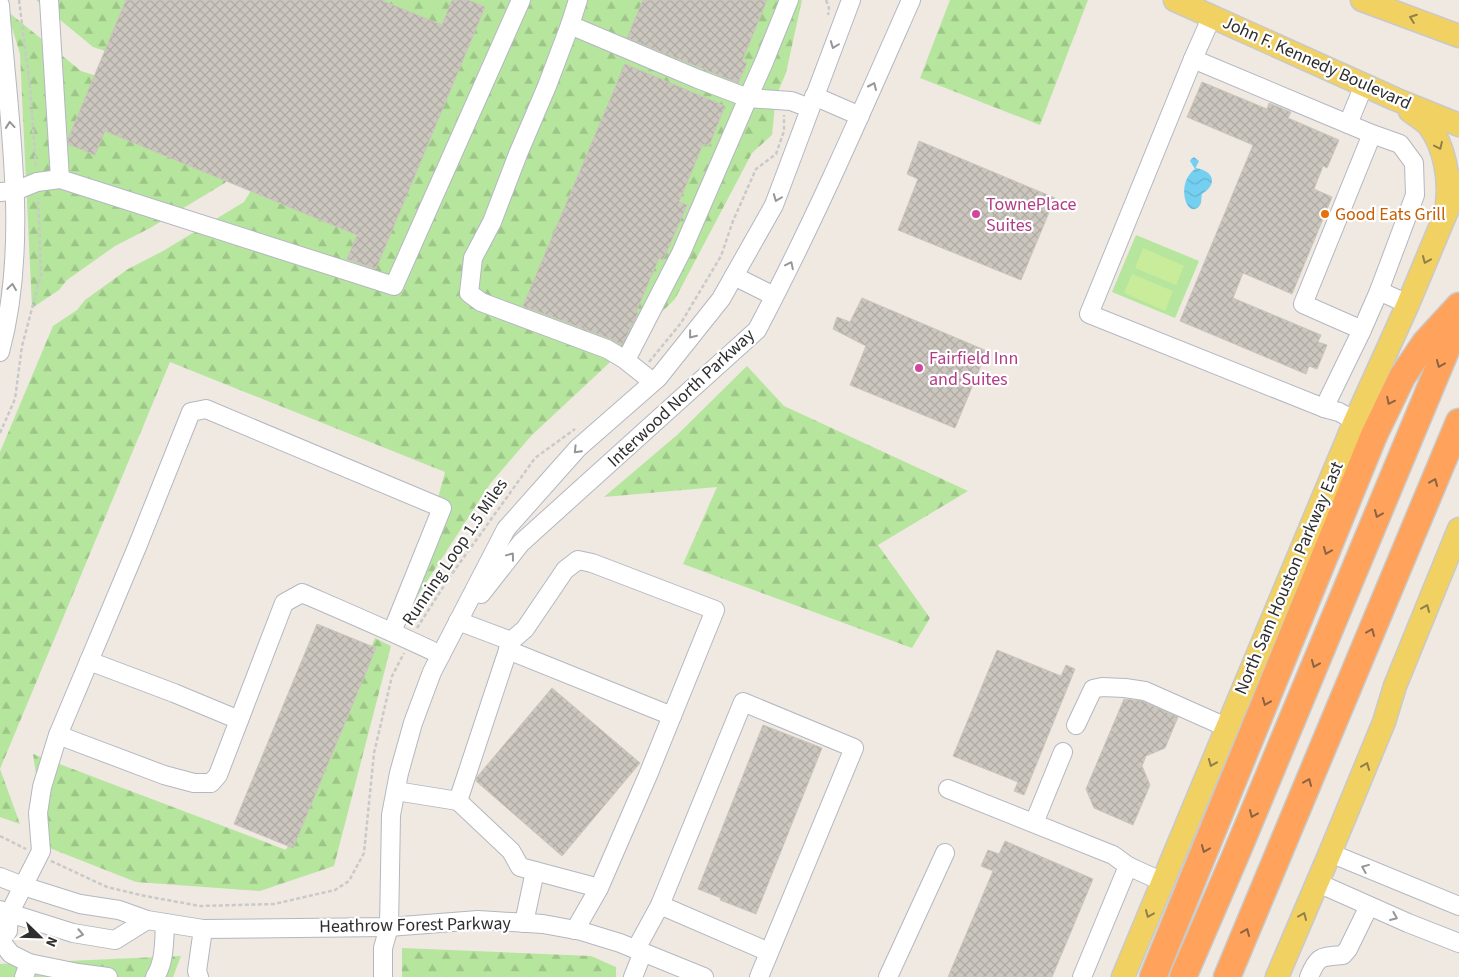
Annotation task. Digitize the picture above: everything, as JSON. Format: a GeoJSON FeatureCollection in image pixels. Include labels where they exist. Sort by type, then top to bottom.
{"type":"FeatureCollection","features":[{"type":"Feature","properties":{"kind":"highway"},"geometry":{"type":"LineString","coordinates":[[1153,977],[1374,435],[1402,377],[1425,343],[1459,306]]}},
{"type":"Feature","properties":{"kind":"highway"},"geometry":{"type":"LineString","coordinates":[[1183,977],[1237,852],[1459,318]]}},
{"type":"Feature","properties":{"kind":"highway"},"geometry":{"type":"LineString","coordinates":[[1227,977],[1459,422]]}},
{"type":"Feature","properties":{"kind":"main road","name":"John F. Kennedy Boulevard"},"geometry":{"type":"LineString","coordinates":[[1175,0],[1395,99],[1459,125]]}},
{"type":"Feature","properties":{"kind":"main road"},"geometry":{"type":"LineString","coordinates":[[1362,0],[1459,36]]}},
{"type":"Feature","properties":{"kind":"main road"},"geometry":{"type":"LineString","coordinates":[[1436,26],[1459,26]]}},
{"type":"Feature","properties":{"kind":"main road"},"geometry":{"type":"LineString","coordinates":[[1395,99],[1428,126],[1439,144],[1444,158],[1449,190],[1445,215]]}},
{"type":"Feature","properties":{"kind":"main road","name":"North Sam Houston Parkway East"},"geometry":{"type":"LineString","coordinates":[[1123,977],[1355,421],[1408,304],[1459,182]]}},
{"type":"Feature","properties":{"kind":"main road"},"geometry":{"type":"LineString","coordinates":[[1277,977],[1384,722],[1394,686],[1459,529]]}},
{"type":"Feature","properties":{"kind":"street"},"geometry":{"type":"LineString","coordinates":[[49,0],[60,179]]}},
{"type":"Feature","properties":{"kind":"street"},"geometry":{"type":"LineString","coordinates":[[8,192],[37,182],[60,179],[394,286],[521,0]]}},
{"type":"Feature","properties":{"kind":"street"},"geometry":{"type":"LineString","coordinates":[[578,0],[570,25],[492,222],[473,258],[469,293],[481,302],[607,349],[626,360],[647,377]]}},
{"type":"Feature","properties":{"kind":"street"},"geometry":{"type":"LineString","coordinates":[[626,360],[681,253],[789,0]]}},
{"type":"Feature","properties":{"kind":"street","name":"Interwood North Parkway"},"geometry":{"type":"LineString","coordinates":[[383,977],[383,948],[389,927],[392,815],[399,773],[413,723],[432,672],[506,529],[578,448],[721,299],[774,205],[852,0]]}},
{"type":"Feature","properties":{"kind":"street","name":"Interwood North Parkway"},"geometry":{"type":"LineString","coordinates":[[458,621],[521,543],[757,330],[842,155],[911,0]]}},
{"type":"Feature","properties":{"kind":"street"},"geometry":{"type":"LineString","coordinates":[[0,5],[13,282],[0,352]]}},
{"type":"Feature","properties":{"kind":"street"},"geometry":{"type":"LineString","coordinates":[[1212,16],[1089,314],[1324,408],[1339,412],[1355,421]]}},
{"type":"Feature","properties":{"kind":"street"},"geometry":{"type":"LineString","coordinates":[[570,25],[748,98],[812,102],[860,116]]}},
{"type":"Feature","properties":{"kind":"street"},"geometry":{"type":"LineString","coordinates":[[1193,59],[1400,144],[1414,163],[1415,195],[1379,291],[1324,408]]}},
{"type":"Feature","properties":{"kind":"street"},"geometry":{"type":"LineString","coordinates":[[1348,124],[1364,85]]}},
{"type":"Feature","properties":{"kind":"street"},"geometry":{"type":"LineString","coordinates":[[1362,330],[1303,304],[1372,134]]}},
{"type":"Feature","properties":{"kind":"street"},"geometry":{"type":"LineString","coordinates":[[734,276],[774,296]]}},
{"type":"Feature","properties":{"kind":"street"},"geometry":{"type":"LineString","coordinates":[[1379,291],[1408,304]]}},
{"type":"Feature","properties":{"kind":"street"},"geometry":{"type":"LineString","coordinates":[[108,977],[27,970],[0,940],[8,931],[5,912],[23,886],[41,852],[38,813],[42,787],[58,735],[191,412],[206,409],[442,508],[392,632]]}},
{"type":"Feature","properties":{"kind":"street"},"geometry":{"type":"LineString","coordinates":[[458,802],[509,645],[525,629],[565,570],[578,560],[592,563],[715,610],[599,888],[575,930]]}},
{"type":"Feature","properties":{"kind":"street"},"geometry":{"type":"LineString","coordinates":[[58,735],[164,775],[194,783],[211,783],[218,775],[284,604],[302,593],[441,655]]}},
{"type":"Feature","properties":{"kind":"street"},"geometry":{"type":"LineString","coordinates":[[458,621],[672,716]]}},
{"type":"Feature","properties":{"kind":"street"},"geometry":{"type":"LineString","coordinates":[[89,662],[174,693],[239,720]]}},
{"type":"Feature","properties":{"kind":"street"},"geometry":{"type":"LineString","coordinates":[[1076,725],[1093,689],[1102,687],[1145,691],[1226,727]]}},
{"type":"Feature","properties":{"kind":"street"},"geometry":{"type":"LineString","coordinates":[[633,977],[639,950],[660,905],[743,702],[854,748],[759,977]]}},
{"type":"Feature","properties":{"kind":"street"},"geometry":{"type":"LineString","coordinates":[[1034,823],[1063,752]]}},
{"type":"Feature","properties":{"kind":"street"},"geometry":{"type":"LineString","coordinates":[[948,789],[1113,855],[1128,866],[1163,882]]}},
{"type":"Feature","properties":{"kind":"street"},"geometry":{"type":"LineString","coordinates":[[396,791],[458,802],[511,851],[520,867],[599,888]]}},
{"type":"Feature","properties":{"kind":"street"},"geometry":{"type":"LineString","coordinates":[[888,977],[944,853]]}},
{"type":"Feature","properties":{"kind":"street"},"geometry":{"type":"LineString","coordinates":[[1330,853],[1459,906]]}},
{"type":"Feature","properties":{"kind":"street"},"geometry":{"type":"LineString","coordinates":[[1082,977],[1128,866]]}},
{"type":"Feature","properties":{"kind":"street"},"geometry":{"type":"LineString","coordinates":[[524,923],[535,871]]}},
{"type":"Feature","properties":{"kind":"street","name":"Heathrow Forest Parkway"},"geometry":{"type":"LineString","coordinates":[[0,877],[80,904],[119,910],[147,920],[203,930],[389,927],[478,920],[543,924],[575,930],[620,943],[704,977]]}},
{"type":"Feature","properties":{"kind":"street"},"geometry":{"type":"LineString","coordinates":[[1318,883],[1459,943]]}},
{"type":"Feature","properties":{"kind":"street"},"geometry":{"type":"LineString","coordinates":[[660,905],[769,952]]}},
{"type":"Feature","properties":{"kind":"street"},"geometry":{"type":"LineString","coordinates":[[1309,977],[1314,964],[1319,959],[1343,955],[1348,949],[1369,906]]}},
{"type":"Feature","properties":{"kind":"street"},"geometry":{"type":"LineString","coordinates":[[5,912],[73,933],[115,940],[147,920]]}},
{"type":"Feature","properties":{"kind":"street"},"geometry":{"type":"LineString","coordinates":[[156,977],[160,970],[162,959],[165,923]]}},
{"type":"Feature","properties":{"kind":"street"},"geometry":{"type":"LineString","coordinates":[[199,977],[197,971],[203,930]]}},
{"type":"Feature","properties":{"kind":"path"},"geometry":{"type":"LineString","coordinates":[[826,0],[830,8],[828,16]]}},
{"type":"Feature","properties":{"kind":"path"},"geometry":{"type":"LineString","coordinates":[[647,377],[721,256],[733,221],[756,169],[776,154],[784,131],[784,109],[791,102]]}},
{"type":"Feature","properties":{"kind":"path","name":"Running Loop 1.5 Miles"},"geometry":{"type":"LineString","coordinates":[[0,836],[107,887],[200,906],[274,904],[335,890],[349,881],[364,853],[374,753],[392,676],[421,622],[449,578],[535,458],[580,425]]}},
{"type":"Feature","properties":{"kind":"green space"},"geometry":{"type":"Polygon","coordinates":[[[36,0],[802,0],[786,73],[776,96],[772,135],[752,153],[675,299],[531,436],[490,484],[407,612],[445,472],[170,362],[0,769],[0,452],[53,326],[77,310],[85,300],[128,269],[163,251],[244,202],[269,161],[145,64],[93,47],[36,0]]]}},
{"type":"Feature","properties":{"kind":"green space"},"geometry":{"type":"Polygon","coordinates":[[[950,0],[1088,0],[1040,125],[920,78],[950,0]]]}},
{"type":"Feature","properties":{"kind":"green space"},"geometry":{"type":"Polygon","coordinates":[[[7,11],[81,71],[138,89],[243,153],[225,183],[150,228],[115,246],[67,280],[59,290],[32,308],[20,54],[7,11]]]}},
{"type":"Feature","properties":{"kind":"green space"},"geometry":{"type":"Polygon","coordinates":[[[1136,235],[1199,261],[1175,318],[1112,292],[1136,235]]]}},
{"type":"Feature","properties":{"kind":"green space"},"geometry":{"type":"Polygon","coordinates":[[[1143,248],[1184,266],[1176,285],[1135,268],[1143,248]]]}},
{"type":"Feature","properties":{"kind":"green space"},"geometry":{"type":"Polygon","coordinates":[[[1132,274],[1173,291],[1165,311],[1124,293],[1132,274]]]}},
{"type":"Feature","properties":{"kind":"green space"},"geometry":{"type":"Polygon","coordinates":[[[747,366],[784,406],[968,491],[878,545],[930,618],[912,648],[683,564],[717,487],[604,497],[677,435],[747,366]]]}},
{"type":"Feature","properties":{"kind":"green space"},"geometry":{"type":"Polygon","coordinates":[[[375,638],[391,646],[334,866],[260,891],[136,882],[47,847],[33,754],[286,850],[375,638]]]}},
{"type":"Feature","properties":{"kind":"green space"},"geometry":{"type":"Polygon","coordinates":[[[0,769],[20,824],[0,817],[0,769]]]}},
{"type":"Feature","properties":{"kind":"green space"},"geometry":{"type":"Polygon","coordinates":[[[402,948],[591,956],[616,967],[616,977],[402,977],[402,948]]]}},
{"type":"Feature","properties":{"kind":"green space"},"geometry":{"type":"Polygon","coordinates":[[[181,956],[173,977],[0,977],[0,964],[181,956]]]}},
{"type":"Feature","properties":{"kind":"water"},"geometry":{"type":"Polygon","coordinates":[[[1194,157],[1199,161],[1196,168],[1207,172],[1212,178],[1212,182],[1202,194],[1201,204],[1195,209],[1191,209],[1185,199],[1184,191],[1185,183],[1195,169],[1190,161],[1194,157]]]}},
{"type":"Feature","properties":{"kind":"building"},"geometry":{"type":"Polygon","coordinates":[[[126,0],[381,0],[442,25],[452,0],[468,0],[485,7],[376,269],[347,259],[357,235],[105,131],[95,155],[68,144],[68,139],[126,0]]]}},
{"type":"Feature","properties":{"kind":"building"},"geometry":{"type":"Polygon","coordinates":[[[643,0],[767,0],[742,61],[747,63],[738,83],[627,38],[643,0]]]}},
{"type":"Feature","properties":{"kind":"building"},"geometry":{"type":"Polygon","coordinates":[[[625,64],[725,106],[709,146],[703,144],[679,202],[687,205],[663,260],[659,258],[636,312],[638,313],[622,345],[611,339],[523,306],[625,64]]]}},
{"type":"Feature","properties":{"kind":"building"},"geometry":{"type":"Polygon","coordinates":[[[1202,82],[1267,109],[1269,103],[1291,112],[1288,118],[1339,140],[1327,168],[1323,166],[1314,189],[1332,197],[1292,294],[1243,273],[1233,298],[1321,335],[1318,342],[1327,345],[1317,369],[1309,366],[1306,374],[1180,321],[1253,145],[1187,117],[1202,82]]]}},
{"type":"Feature","properties":{"kind":"building","name":"TownePlace Suites"},"geometry":{"type":"Polygon","coordinates":[[[919,141],[1055,198],[1021,280],[898,230],[918,179],[907,174],[919,141]]]}},
{"type":"Feature","properties":{"kind":"building","name":"Fairfield Inn and Suites"},"geometry":{"type":"Polygon","coordinates":[[[862,298],[987,351],[955,428],[850,385],[866,346],[833,329],[837,317],[850,322],[862,298]]]}},
{"type":"Feature","properties":{"kind":"building"},"geometry":{"type":"Polygon","coordinates":[[[317,624],[376,648],[293,848],[234,824],[317,624]]]}},
{"type":"Feature","properties":{"kind":"building"},"geometry":{"type":"Polygon","coordinates":[[[997,650],[1061,676],[1066,665],[1075,669],[1024,795],[1014,791],[1018,782],[953,756],[997,650]]]}},
{"type":"Feature","properties":{"kind":"building"},"geometry":{"type":"Polygon","coordinates":[[[552,688],[640,763],[562,856],[476,781],[477,777],[552,688]]]}},
{"type":"Feature","properties":{"kind":"building"},"geometry":{"type":"Polygon","coordinates":[[[1124,699],[1142,701],[1178,717],[1165,748],[1146,756],[1142,766],[1150,785],[1133,825],[1094,808],[1086,789],[1124,699]]]}},
{"type":"Feature","properties":{"kind":"building"},"geometry":{"type":"Polygon","coordinates":[[[763,725],[822,748],[756,914],[698,889],[763,725]]]}},
{"type":"Feature","properties":{"kind":"building"},"geometry":{"type":"Polygon","coordinates":[[[1005,841],[1093,879],[1052,977],[948,977],[993,871],[981,866],[988,850],[999,854],[1005,841]]]}},
{"type":"Feature","properties":{"kind":"place","name":"TownePlace Suites"},"geometry":{"type":"Point","coordinates":[976,214]}},
{"type":"Feature","properties":{"kind":"place","name":"Good Eats Grill"},"geometry":{"type":"Point","coordinates":[1325,214]}},
{"type":"Feature","properties":{"kind":"place","name":"Fairfield Inn and Suites"},"geometry":{"type":"Point","coordinates":[919,368]}}]}
